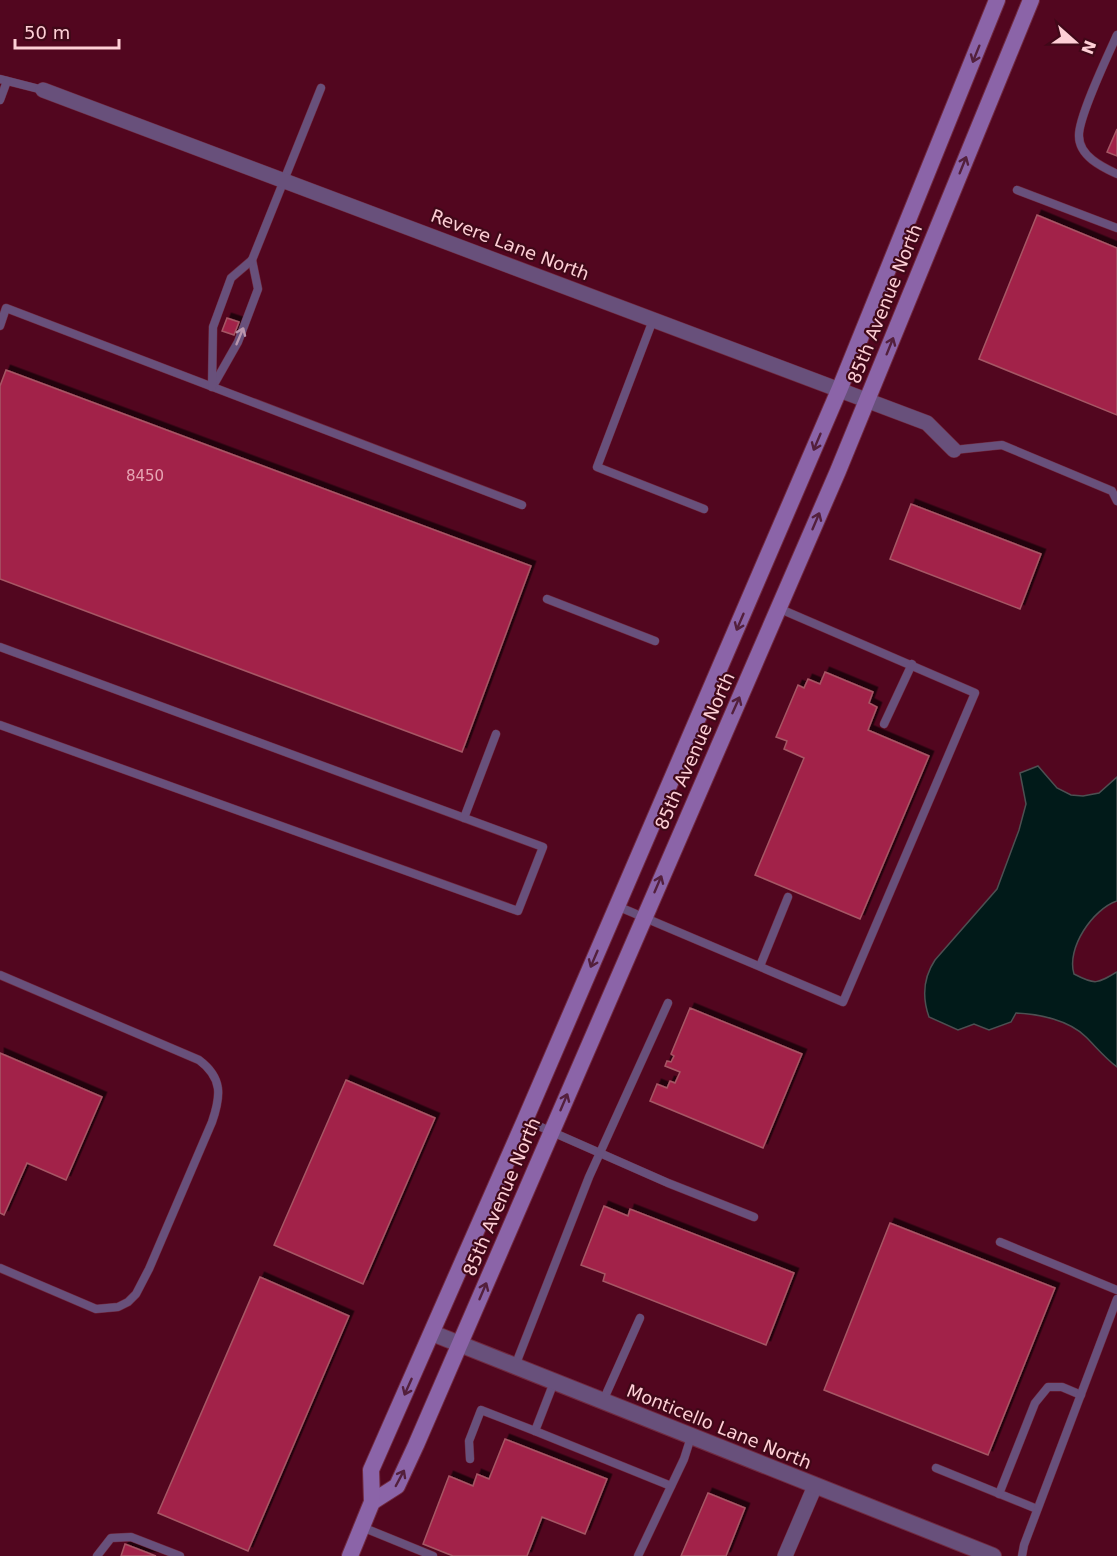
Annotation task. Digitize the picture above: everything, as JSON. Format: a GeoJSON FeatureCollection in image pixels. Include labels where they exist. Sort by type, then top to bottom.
{"type":"FeatureCollection","features":[{"type":"Feature","properties":{"kind":"main road","name":"85th Avenue North"},"geometry":{"type":"LineString","coordinates":[[350,1556],[372,1502],[371,1470],[525,1120],[840,388],[997,0]]}},
{"type":"Feature","properties":{"kind":"main road","name":"85th Avenue North"},"geometry":{"type":"LineString","coordinates":[[372,1502],[398,1486],[460,1345],[867,400],[1031,0]]}},
{"type":"Feature","properties":{"kind":"street","name":"Revere Lane North"},"geometry":{"type":"LineString","coordinates":[[43,90],[840,388],[927,423],[954,450]]}},
{"type":"Feature","properties":{"kind":"street","name":"Monticello Lane North"},"geometry":{"type":"LineString","coordinates":[[432,1333],[993,1556]]}},
{"type":"Feature","properties":{"kind":"street"},"geometry":{"type":"LineString","coordinates":[[784,1556],[815,1486]]}},
{"type":"Feature","properties":{"kind":"lane"},"geometry":{"type":"LineString","coordinates":[[1117,35],[1082,120],[1078,137],[1088,157],[1117,174]]}},
{"type":"Feature","properties":{"kind":"lane"},"geometry":{"type":"LineString","coordinates":[[0,100],[3,80],[43,90]]}},
{"type":"Feature","properties":{"kind":"lane"},"geometry":{"type":"LineString","coordinates":[[212,387],[213,327],[231,278],[252,260],[321,88]]}},
{"type":"Feature","properties":{"kind":"lane"},"geometry":{"type":"LineString","coordinates":[[1017,190],[1117,228]]}},
{"type":"Feature","properties":{"kind":"lane"},"geometry":{"type":"LineString","coordinates":[[212,387],[238,342],[258,289],[252,260]]}},
{"type":"Feature","properties":{"kind":"lane"},"geometry":{"type":"LineString","coordinates":[[0,326],[6,308],[522,505]]}},
{"type":"Feature","properties":{"kind":"lane"},"geometry":{"type":"LineString","coordinates":[[653,320],[597,467],[704,509]]}},
{"type":"Feature","properties":{"kind":"lane"},"geometry":{"type":"LineString","coordinates":[[954,450],[1002,445],[1112,491],[1117,501]]}},
{"type":"Feature","properties":{"kind":"lane"},"geometry":{"type":"LineString","coordinates":[[548,599],[655,641]]}},
{"type":"Feature","properties":{"kind":"lane"},"geometry":{"type":"LineString","coordinates":[[617,906],[843,1002],[975,693],[778,608]]}},
{"type":"Feature","properties":{"kind":"lane"},"geometry":{"type":"LineString","coordinates":[[0,647],[543,847],[518,911],[0,725]]}},
{"type":"Feature","properties":{"kind":"lane"},"geometry":{"type":"LineString","coordinates":[[884,724],[912,664]]}},
{"type":"Feature","properties":{"kind":"lane"},"geometry":{"type":"LineString","coordinates":[[464,818],[496,734]]}},
{"type":"Feature","properties":{"kind":"lane"},"geometry":{"type":"LineString","coordinates":[[760,966],[788,897]]}},
{"type":"Feature","properties":{"kind":"lane"},"geometry":{"type":"LineString","coordinates":[[0,975],[199,1060],[214,1075],[219,1098],[212,1122],[149,1269],[136,1294],[128,1302],[118,1308],[96,1309],[0,1268]]}},
{"type":"Feature","properties":{"kind":"lane"},"geometry":{"type":"LineString","coordinates":[[515,1367],[600,1153],[668,1003]]}},
{"type":"Feature","properties":{"kind":"lane"},"geometry":{"type":"LineString","coordinates":[[525,1120],[668,1183],[754,1216]]}},
{"type":"Feature","properties":{"kind":"lane"},"geometry":{"type":"LineString","coordinates":[[1000,1242],[1117,1290]]}},
{"type":"Feature","properties":{"kind":"lane"},"geometry":{"type":"LineString","coordinates":[[1022,1556],[1037,1509],[1117,1299]]}},
{"type":"Feature","properties":{"kind":"lane"},"geometry":{"type":"LineString","coordinates":[[603,1402],[640,1318]]}},
{"type":"Feature","properties":{"kind":"lane"},"geometry":{"type":"LineString","coordinates":[[535,1431],[554,1382]]}},
{"type":"Feature","properties":{"kind":"lane"},"geometry":{"type":"LineString","coordinates":[[999,1494],[1040,1395],[1048,1387],[1062,1387],[1081,1395]]}},
{"type":"Feature","properties":{"kind":"lane"},"geometry":{"type":"LineString","coordinates":[[470,1459],[469,1441],[481,1410],[671,1486]]}},
{"type":"Feature","properties":{"kind":"lane"},"geometry":{"type":"LineString","coordinates":[[638,1556],[692,1437]]}},
{"type":"Feature","properties":{"kind":"lane"},"geometry":{"type":"LineString","coordinates":[[936,1468],[1037,1509]]}},
{"type":"Feature","properties":{"kind":"lane"},"geometry":{"type":"LineString","coordinates":[[362,1527],[433,1556]]}},
{"type":"Feature","properties":{"kind":"lane"},"geometry":{"type":"LineString","coordinates":[[97,1556],[111,1538],[131,1537],[180,1556]]}},
{"type":"Feature","properties":{"kind":"water"},"geometry":{"type":"Polygon","coordinates":[[[1038,766],[1057,788],[1071,795],[1083,796],[1099,793],[1117,777],[1117,901],[1099,912],[1084,931],[1074,953],[1073,964],[1074,974],[1096,982],[1117,972],[1117,1067],[1079,1031],[1053,1019],[1016,1013],[1011,1022],[989,1030],[974,1024],[958,1030],[929,1017],[927,1010],[925,988],[931,967],[997,889],[1026,804],[1020,773],[1038,766]]]}},
{"type":"Feature","properties":{"kind":"building"},"geometry":{"type":"Polygon","coordinates":[[[1117,129],[1117,156],[1107,152],[1117,129]]]}},
{"type":"Feature","properties":{"kind":"building"},"geometry":{"type":"Polygon","coordinates":[[[1037,215],[1117,248],[1117,415],[979,359],[1037,215]]]}},
{"type":"Feature","properties":{"kind":"building"},"geometry":{"type":"Polygon","coordinates":[[[227,318],[239,322],[234,335],[222,331],[227,318]]]}},
{"type":"Feature","properties":{"kind":"building"},"geometry":{"type":"Polygon","coordinates":[[[6,370],[531,566],[462,752],[0,579],[0,386],[6,370]]]}},
{"type":"Feature","properties":{"kind":"building"},"geometry":{"type":"Polygon","coordinates":[[[911,504],[1041,554],[1020,609],[890,559],[911,504]]]}},
{"type":"Feature","properties":{"kind":"building"},"geometry":{"type":"Polygon","coordinates":[[[825,672],[873,692],[869,703],[877,707],[868,730],[929,756],[860,919],[755,875],[804,758],[784,749],[787,741],[776,737],[798,685],[804,688],[808,679],[820,684],[825,672]]]}},
{"type":"Feature","properties":{"kind":"building"},"geometry":{"type":"Polygon","coordinates":[[[690,1008],[802,1054],[763,1148],[650,1101],[657,1084],[667,1088],[670,1081],[675,1083],[680,1072],[665,1066],[667,1061],[671,1062],[674,1056],[671,1054],[690,1008]]]}},
{"type":"Feature","properties":{"kind":"building"},"geometry":{"type":"Polygon","coordinates":[[[0,1053],[102,1097],[66,1180],[27,1163],[4,1215],[0,1213],[0,1053]]]}},
{"type":"Feature","properties":{"kind":"building"},"geometry":{"type":"Polygon","coordinates":[[[346,1080],[435,1118],[363,1284],[274,1245],[346,1080]]]}},
{"type":"Feature","properties":{"kind":"building"},"geometry":{"type":"Polygon","coordinates":[[[604,1206],[628,1216],[630,1209],[794,1273],[766,1345],[603,1281],[605,1274],[581,1265],[604,1206]]]}},
{"type":"Feature","properties":{"kind":"building"},"geometry":{"type":"Polygon","coordinates":[[[890,1223],[1055,1288],[988,1455],[824,1390],[890,1223]]]}},
{"type":"Feature","properties":{"kind":"building"},"geometry":{"type":"Polygon","coordinates":[[[260,1277],[349,1316],[248,1551],[158,1513],[260,1277]]]}},
{"type":"Feature","properties":{"kind":"building"},"geometry":{"type":"Polygon","coordinates":[[[505,1439],[607,1479],[585,1534],[542,1517],[527,1556],[453,1556],[423,1544],[449,1476],[473,1486],[477,1474],[489,1479],[505,1439]]]}},
{"type":"Feature","properties":{"kind":"building"},"geometry":{"type":"Polygon","coordinates":[[[708,1493],[745,1508],[726,1556],[681,1556],[708,1493]]]}},
{"type":"Feature","properties":{"kind":"building"},"geometry":{"type":"Polygon","coordinates":[[[125,1544],[156,1556],[121,1556],[125,1544]]]}}]}
